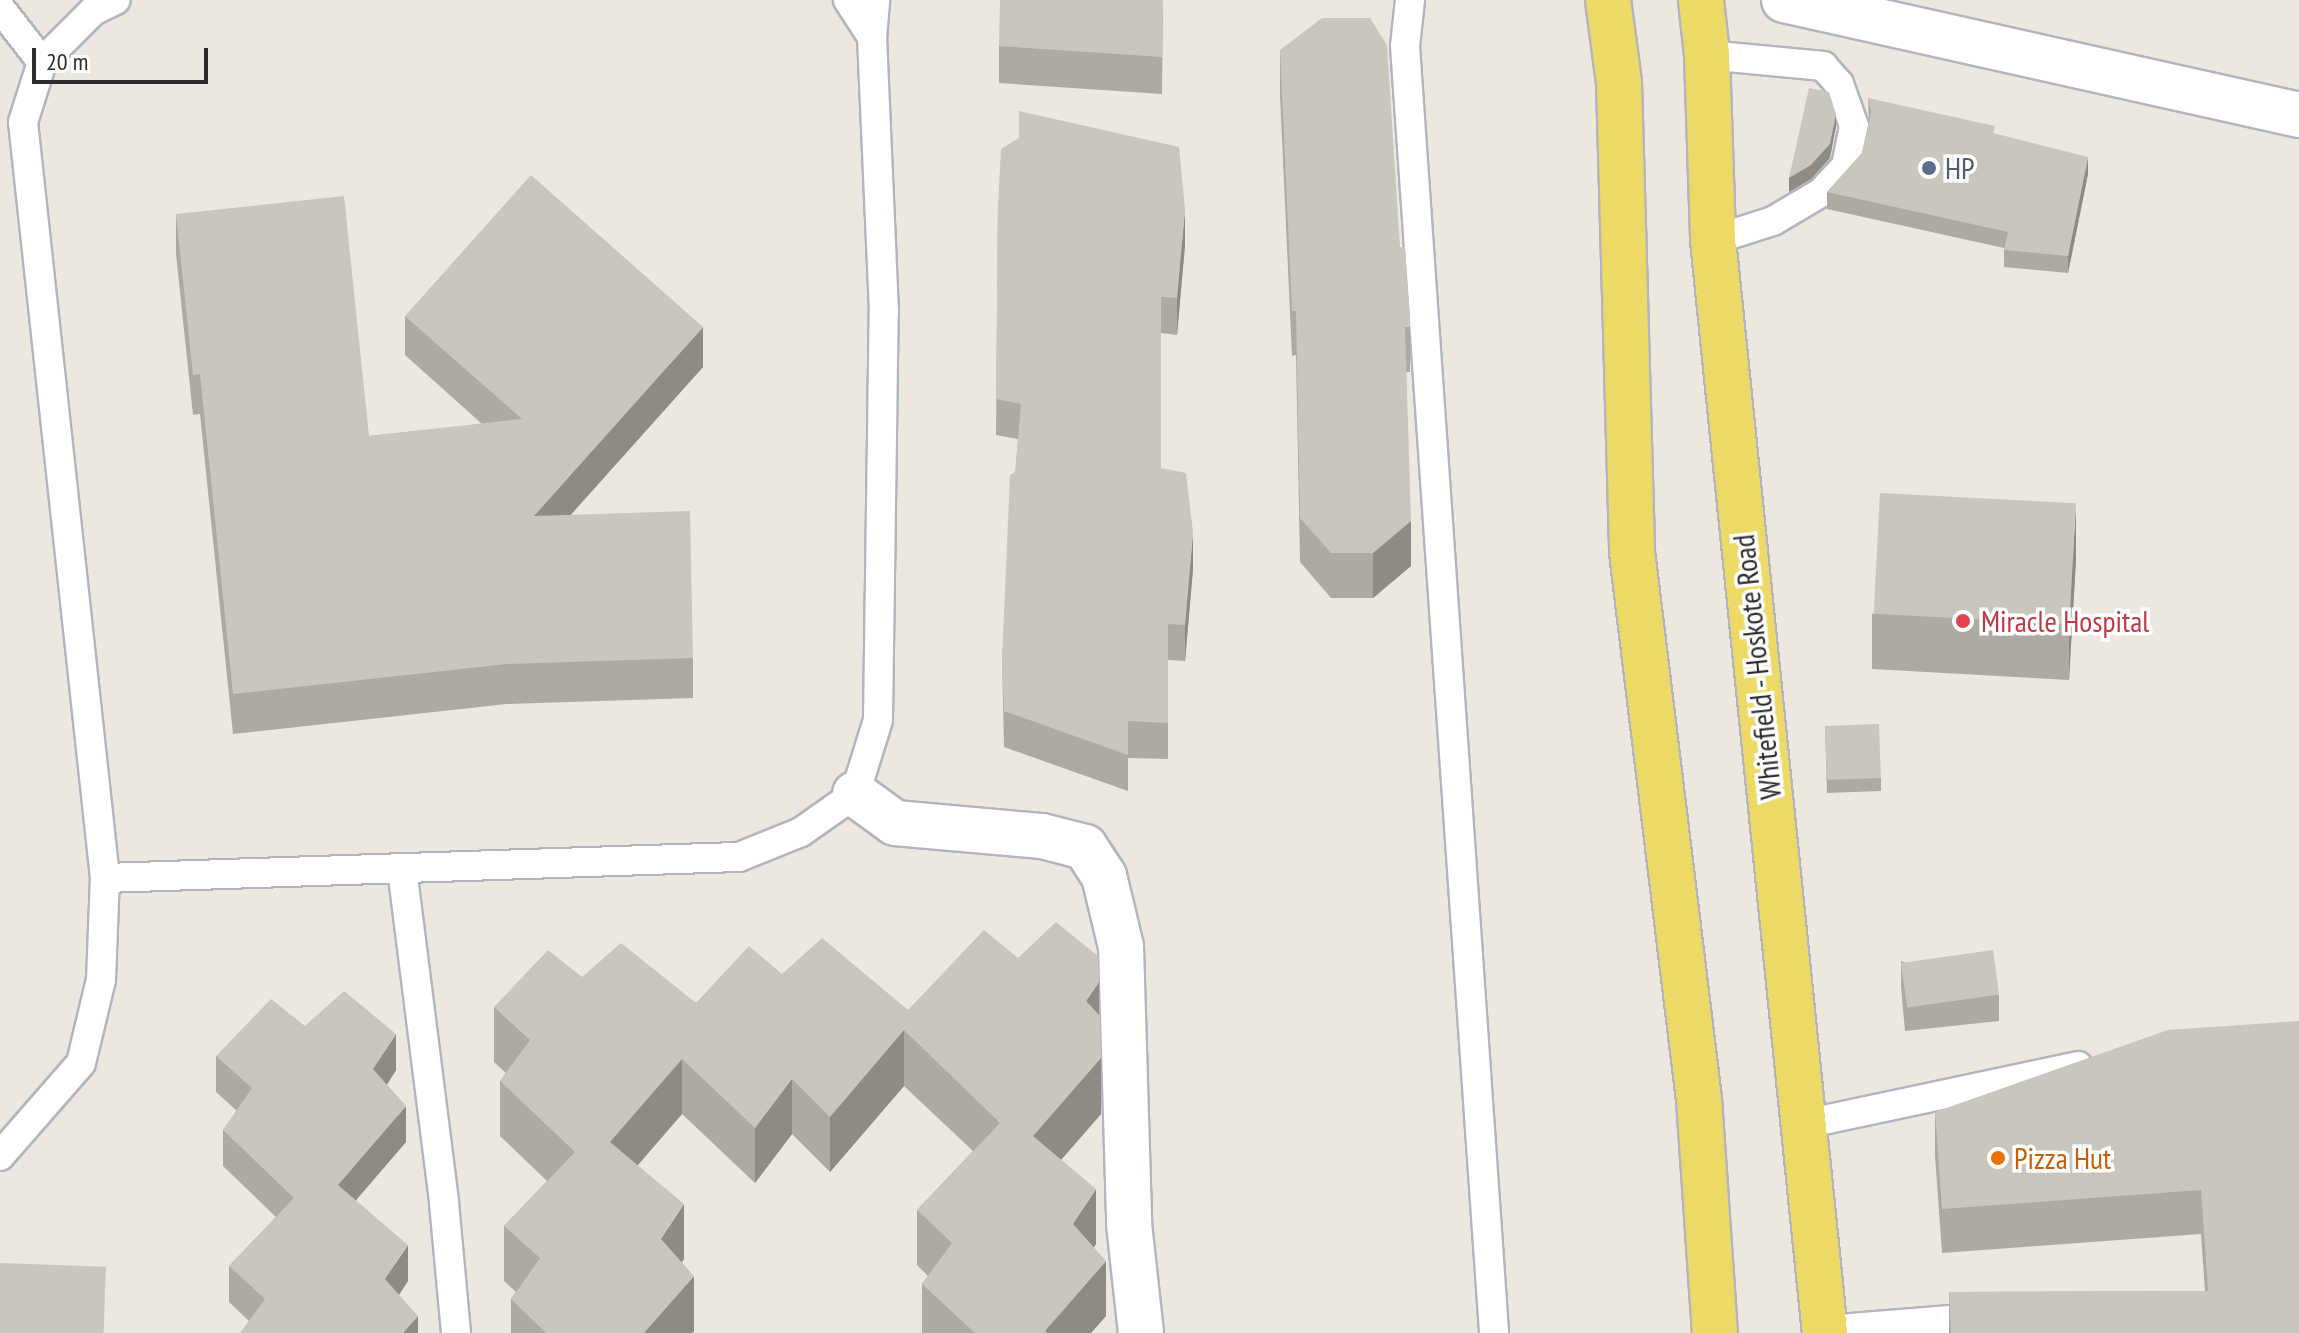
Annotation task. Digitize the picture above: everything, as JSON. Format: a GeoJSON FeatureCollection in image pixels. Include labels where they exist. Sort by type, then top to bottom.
{"type":"FeatureCollection","features":[{"type":"Feature","properties":{"kind":"main road"},"geometry":{"type":"LineString","coordinates":[[1608,0],[1619,82],[1632,552],[1699,1099],[1715,1333]]}},
{"type":"Feature","properties":{"kind":"main road","name":"Whitefield - Hoskote Road"},"geometry":{"type":"LineString","coordinates":[[1701,0],[1707,55],[1713,240],[1825,1332]]}},
{"type":"Feature","properties":{"kind":"street"},"geometry":{"type":"LineString","coordinates":[[1784,0],[2299,115]]}},
{"type":"Feature","properties":{"kind":"street"},"geometry":{"type":"LineString","coordinates":[[855,794],[895,823],[1042,836],[1085,847],[1104,876],[1121,947],[1129,1224],[1141,1333]]}},
{"type":"Feature","properties":{"kind":"lane"},"geometry":{"type":"LineString","coordinates":[[0,1156],[81,1063],[101,980],[105,878],[23,122],[42,62],[93,11],[116,0]]}},
{"type":"Feature","properties":{"kind":"lane"},"geometry":{"type":"LineString","coordinates":[[848,0],[872,37]]}},
{"type":"Feature","properties":{"kind":"lane"},"geometry":{"type":"LineString","coordinates":[[105,878],[739,857],[801,832],[855,794],[878,720],[884,312],[872,37],[875,0]]}},
{"type":"Feature","properties":{"kind":"lane"},"geometry":{"type":"LineString","coordinates":[[1410,0],[1405,46],[1494,1333]]}},
{"type":"Feature","properties":{"kind":"lane"},"geometry":{"type":"LineString","coordinates":[[0,8],[42,62]]}},
{"type":"Feature","properties":{"kind":"lane"},"geometry":{"type":"LineString","coordinates":[[1707,55],[1823,66],[1839,84],[1854,126],[1846,166],[1822,192],[1773,221],[1713,240]]}},
{"type":"Feature","properties":{"kind":"lane"},"geometry":{"type":"LineString","coordinates":[[402,869],[444,1203],[456,1333]]}},
{"type":"Feature","properties":{"kind":"lane"},"geometry":{"type":"LineString","coordinates":[[1805,1124],[2101,1062]]}},
{"type":"Feature","properties":{"kind":"lane"},"geometry":{"type":"LineString","coordinates":[[1825,1332],[2009,1315]]}},
{"type":"Feature","properties":{"kind":"building"},"geometry":{"type":"Polygon","coordinates":[[[1000,0],[1163,0],[1162,57],[999,46],[1000,0]]]}},
{"type":"Feature","properties":{"kind":"building"},"geometry":{"type":"Polygon","coordinates":[[[1322,18],[1370,18],[1387,45],[1400,247],[1405,247],[1410,317],[1410,327],[1405,327],[1411,521],[1373,553],[1331,553],[1300,518],[1296,311],[1292,311],[1280,50],[1322,18]]]}},
{"type":"Feature","properties":{"kind":"building"},"geometry":{"type":"Polygon","coordinates":[[[1809,88],[1829,92],[1836,114],[1830,144],[1811,165],[1789,178],[1809,88]]]}},
{"type":"Feature","properties":{"kind":"building"},"geometry":{"type":"Polygon","coordinates":[[[1868,98],[1995,126],[1993,133],[2088,157],[2068,256],[2004,250],[2008,232],[1827,192],[1862,153],[1871,113],[1868,98]]]}},
{"type":"Feature","properties":{"kind":"building"},"geometry":{"type":"Polygon","coordinates":[[[1019,111],[1179,147],[1185,209],[1177,298],[1161,297],[1161,468],[1186,473],[1193,532],[1185,625],[1168,624],[1168,723],[1128,721],[1128,755],[1004,711],[1002,660],[1010,475],[1015,472],[1021,404],[996,399],[998,205],[1001,149],[1019,138],[1019,111]]]}},
{"type":"Feature","properties":{"kind":"building"},"geometry":{"type":"Polygon","coordinates":[[[531,175],[703,327],[534,516],[690,511],[693,658],[507,664],[233,694],[200,374],[193,375],[176,214],[344,196],[369,436],[522,419],[405,316],[531,175]]]}},
{"type":"Feature","properties":{"kind":"building"},"geometry":{"type":"Polygon","coordinates":[[[1880,493],[2076,503],[2069,624],[1874,614],[1880,493]]]}},
{"type":"Feature","properties":{"kind":"building"},"geometry":{"type":"Polygon","coordinates":[[[1879,724],[1881,778],[1827,780],[1825,726],[1879,724]]]}},
{"type":"Feature","properties":{"kind":"building"},"geometry":{"type":"Polygon","coordinates":[[[1056,922],[1098,956],[1099,982],[1086,1001],[1100,1016],[1101,1058],[1033,1136],[1096,1189],[1073,1224],[1106,1261],[1045,1331],[1048,1333],[975,1333],[922,1284],[952,1243],[917,1210],[1000,1123],[904,1030],[830,1117],[792,1079],[755,1128],[682,1059],[610,1142],[684,1204],[661,1239],[694,1276],[644,1333],[546,1333],[511,1299],[540,1258],[504,1226],[575,1152],[500,1081],[530,1040],[494,1007],[548,950],[582,977],[621,943],[696,1003],[749,946],[782,974],[822,938],[908,1010],[984,930],[1018,958],[1056,922]]]}},
{"type":"Feature","properties":{"kind":"building"},"geometry":{"type":"Polygon","coordinates":[[[1993,950],[1999,995],[1907,1008],[1901,963],[1993,950]]]}},
{"type":"Feature","properties":{"kind":"building"},"geometry":{"type":"Polygon","coordinates":[[[344,991],[396,1034],[373,1069],[406,1106],[338,1185],[408,1245],[385,1279],[418,1316],[403,1333],[240,1333],[265,1299],[229,1266],[294,1198],[223,1130],[252,1088],[216,1056],[271,999],[305,1026],[344,991]]]}},
{"type":"Feature","properties":{"kind":"building"},"geometry":{"type":"Polygon","coordinates":[[[2299,1021],[2299,1333],[1951,1333],[1949,1292],[2208,1291],[2201,1190],[1942,1209],[1935,1112],[2168,1030],[2299,1021]]]}},
{"type":"Feature","properties":{"kind":"building"},"geometry":{"type":"Polygon","coordinates":[[[0,1263],[106,1267],[104,1333],[0,1333],[0,1263]]]}},
{"type":"Feature","properties":{"kind":"place","name":"HP"},"geometry":{"type":"Point","coordinates":[1929,168]}},
{"type":"Feature","properties":{"kind":"place","name":"Miracle Hospital"},"geometry":{"type":"Point","coordinates":[1963,621]}},
{"type":"Feature","properties":{"kind":"place","name":"Pizza Hut"},"geometry":{"type":"Point","coordinates":[1998,1158]}}]}
